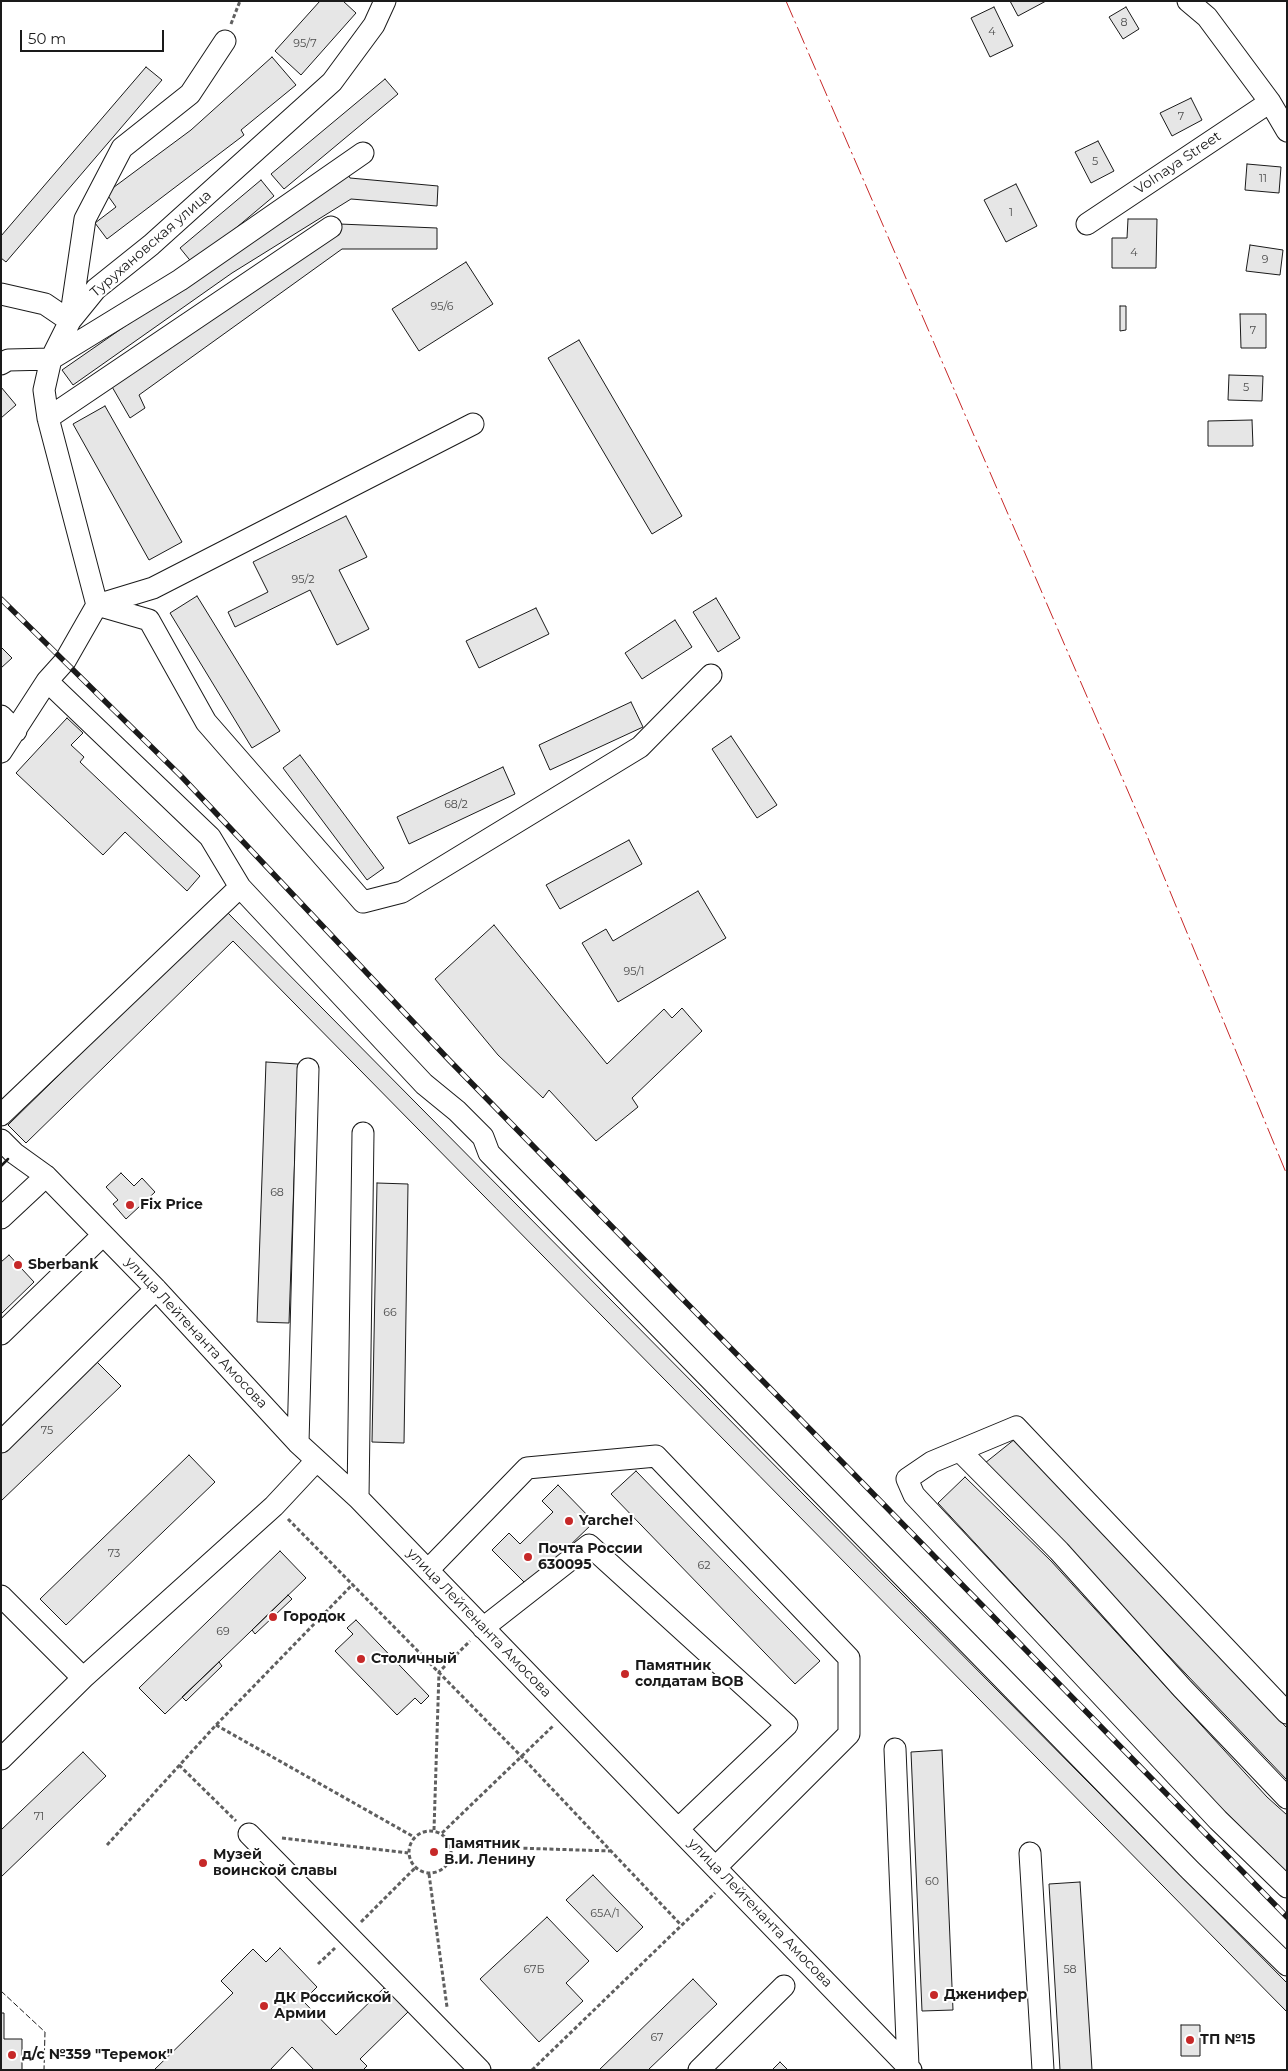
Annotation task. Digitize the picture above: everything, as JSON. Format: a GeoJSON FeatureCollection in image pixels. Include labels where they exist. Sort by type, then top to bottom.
{"type":"FeatureCollection","features":[{"type":"Feature","properties":{"kind":"street","name":"Турухановская улица"},"geometry":{"type":"LineString","coordinates":[[97,605],[48,418],[44,390],[51,359],[70,321],[96,290],[151,246],[332,82],[374,25],[385,1]]}},
{"type":"Feature","properties":{"kind":"street"},"geometry":{"type":"LineString","coordinates":[[1188,1],[1207,16],[1270,102],[1287,131]]}},
{"type":"Feature","properties":{"kind":"street"},"geometry":{"type":"LineString","coordinates":[[1,294],[45,304],[70,321],[85,219],[122,148],[190,94],[225,41]]}},
{"type":"Feature","properties":{"kind":"street","name":"Volnaya Street"},"geometry":{"type":"LineString","coordinates":[[1087,224],[1270,102]]}},
{"type":"Feature","properties":{"kind":"street"},"geometry":{"type":"LineString","coordinates":[[1,364],[8,360],[51,359],[180,280],[363,153]]}},
{"type":"Feature","properties":{"kind":"street"},"geometry":{"type":"LineString","coordinates":[[48,418],[331,227]]}},
{"type":"Feature","properties":{"kind":"street"},"geometry":{"type":"LineString","coordinates":[[1,752],[47,681],[65,661],[97,605],[154,588],[473,424]]}},
{"type":"Feature","properties":{"kind":"street"},"geometry":{"type":"LineString","coordinates":[[97,605],[149,620],[206,722],[363,902],[402,892],[640,747],[711,675]]}},
{"type":"Feature","properties":{"kind":"street"},"geometry":{"type":"LineString","coordinates":[[47,681],[210,837],[240,887],[424,1084],[483,1137],[489,1153],[1190,1870],[1287,1965]]}},
{"type":"Feature","properties":{"kind":"street"},"geometry":{"type":"LineString","coordinates":[[1,716],[16,731]]}},
{"type":"Feature","properties":{"kind":"street"},"geometry":{"type":"LineString","coordinates":[[1,1115],[240,887]]}},
{"type":"Feature","properties":{"kind":"street"},"geometry":{"type":"LineString","coordinates":[[298,1443],[308,1069]]}},
{"type":"Feature","properties":{"kind":"street"},"geometry":{"type":"LineString","coordinates":[[358,1498],[363,1134]]}},
{"type":"Feature","properties":{"kind":"street","name":"улица Лейтенанта Амосова"},"geometry":{"type":"LineString","coordinates":[[1,1140],[14,1153],[46,1176],[103,1234],[298,1443],[358,1498],[910,2068]]}},
{"type":"Feature","properties":{"kind":"street"},"geometry":{"type":"LineString","coordinates":[[1,1218],[46,1176]]}},
{"type":"Feature","properties":{"kind":"street"},"geometry":{"type":"LineString","coordinates":[[1,1334],[103,1234]]}},
{"type":"Feature","properties":{"kind":"street"},"geometry":{"type":"LineString","coordinates":[[1,1442],[156,1289]]}},
{"type":"Feature","properties":{"kind":"street"},"geometry":{"type":"LineString","coordinates":[[1287,1713],[1016,1428],[932,1462],[907,1479],[914,1495],[1218,1820],[1287,1887]]}},
{"type":"Feature","properties":{"kind":"street"},"geometry":{"type":"LineString","coordinates":[[960,1451],[1060,1550],[1182,1688],[1287,1798]]}},
{"type":"Feature","properties":{"kind":"street"},"geometry":{"type":"LineString","coordinates":[[428,1570],[527,1468],[656,1456],[849,1658],[849,1734],[722,1874]]}},
{"type":"Feature","properties":{"kind":"street"},"geometry":{"type":"LineString","coordinates":[[1,1759],[83,1678],[274,1506],[316,1461]]}},
{"type":"Feature","properties":{"kind":"street"},"geometry":{"type":"LineString","coordinates":[[483,1628],[589,1545],[787,1725],[678,1829]]}},
{"type":"Feature","properties":{"kind":"street"},"geometry":{"type":"LineString","coordinates":[[1,1596],[83,1678]]}},
{"type":"Feature","properties":{"kind":"street"},"geometry":{"type":"LineString","coordinates":[[895,1748],[910,2068]]}},
{"type":"Feature","properties":{"kind":"street"},"geometry":{"type":"LineString","coordinates":[[249,1834],[480,2070]]}},
{"type":"Feature","properties":{"kind":"street"},"geometry":{"type":"LineString","coordinates":[[1030,1852],[1043,2070]]}},
{"type":"Feature","properties":{"kind":"street"},"geometry":{"type":"LineString","coordinates":[[699,2070],[784,1986]]}},
{"type":"Feature","properties":{"kind":"path"},"geometry":{"type":"LineString","coordinates":[[274,1506],[522,1756],[681,1925]]}},
{"type":"Feature","properties":{"kind":"path"},"geometry":{"type":"LineString","coordinates":[[106,1844],[216,1725],[353,1584]]}},
{"type":"Feature","properties":{"kind":"path"},"geometry":{"type":"LineString","coordinates":[[434,1830],[439,1672],[483,1628]]}},
{"type":"Feature","properties":{"kind":"path"},"geometry":{"type":"LineString","coordinates":[[442,1833],[566,1713]]}},
{"type":"Feature","properties":{"kind":"path"},"geometry":{"type":"LineString","coordinates":[[216,1725],[414,1837]]}},
{"type":"Feature","properties":{"kind":"path"},"geometry":{"type":"LineString","coordinates":[[179,1765],[249,1834],[408,1854]]}},
{"type":"Feature","properties":{"kind":"path"},"geometry":{"type":"LineString","coordinates":[[434,1830],[442,1833],[452,1846],[451,1860],[442,1871],[429,1874],[415,1868],[408,1854],[414,1837],[423,1831],[434,1830]]}},
{"type":"Feature","properties":{"kind":"path"},"geometry":{"type":"LineString","coordinates":[[452,1846],[611,1851]]}},
{"type":"Feature","properties":{"kind":"path"},"geometry":{"type":"LineString","coordinates":[[318,1964],[415,1868]]}},
{"type":"Feature","properties":{"kind":"path"},"geometry":{"type":"LineString","coordinates":[[429,1874],[452,2042]]}},
{"type":"Feature","properties":{"kind":"path"},"geometry":{"type":"LineString","coordinates":[[532,2070],[681,1925],[722,1874]]}},
{"type":"Feature","properties":{"kind":"building"},"geometry":{"type":"Polygon","coordinates":[[[320,1],[343,1],[356,13],[301,75],[275,51],[320,1]]]}},
{"type":"Feature","properties":{"kind":"building"},"geometry":{"type":"Polygon","coordinates":[[[1010,1],[1046,1],[1018,16],[1010,1]]]}},
{"type":"Feature","properties":{"kind":"building"},"geometry":{"type":"Polygon","coordinates":[[[994,7],[1013,46],[990,57],[971,18],[994,7]]]}},
{"type":"Feature","properties":{"kind":"building"},"geometry":{"type":"Polygon","coordinates":[[[1126,7],[1139,29],[1123,39],[1109,17],[1126,7]]]}},
{"type":"Feature","properties":{"kind":"building"},"geometry":{"type":"Polygon","coordinates":[[[272,57],[296,85],[241,130],[244,135],[107,239],[95,223],[116,207],[106,193],[191,130],[272,57]]]}},
{"type":"Feature","properties":{"kind":"building"},"geometry":{"type":"Polygon","coordinates":[[[146,67],[162,80],[6,262],[1,258],[1,236],[146,67]]]}},
{"type":"Feature","properties":{"kind":"building"},"geometry":{"type":"Polygon","coordinates":[[[385,79],[398,94],[284,189],[271,174],[385,79]]]}},
{"type":"Feature","properties":{"kind":"building"},"geometry":{"type":"Polygon","coordinates":[[[1191,98],[1202,120],[1172,136],[1160,113],[1191,98]]]}},
{"type":"Feature","properties":{"kind":"building"},"geometry":{"type":"Polygon","coordinates":[[[1098,141],[1114,171],[1091,183],[1075,152],[1098,141]]]}},
{"type":"Feature","properties":{"kind":"building"},"geometry":{"type":"Polygon","coordinates":[[[1247,164],[1281,167],[1279,193],[1245,190],[1247,164]]]}},
{"type":"Feature","properties":{"kind":"building"},"geometry":{"type":"Polygon","coordinates":[[[347,172],[350,178],[438,186],[437,206],[351,199],[232,273],[73,385],[62,370],[347,172]]]}},
{"type":"Feature","properties":{"kind":"building"},"geometry":{"type":"Polygon","coordinates":[[[261,180],[274,196],[193,264],[180,248],[261,180]]]}},
{"type":"Feature","properties":{"kind":"building"},"geometry":{"type":"Polygon","coordinates":[[[1016,184],[1037,226],[1006,242],[984,200],[1016,184]]]}},
{"type":"Feature","properties":{"kind":"building"},"geometry":{"type":"Polygon","coordinates":[[[1128,219],[1157,219],[1156,268],[1112,268],[1112,238],[1127,238],[1128,219]]]}},
{"type":"Feature","properties":{"kind":"building"},"geometry":{"type":"Polygon","coordinates":[[[339,224],[437,228],[437,249],[342,249],[139,395],[145,408],[130,418],[111,385],[339,224]]]}},
{"type":"Feature","properties":{"kind":"building"},"geometry":{"type":"Polygon","coordinates":[[[1250,245],[1283,250],[1280,275],[1246,271],[1250,245]]]}},
{"type":"Feature","properties":{"kind":"building"},"geometry":{"type":"Polygon","coordinates":[[[466,262],[493,304],[419,351],[392,309],[466,262]]]}},
{"type":"Feature","properties":{"kind":"building"},"geometry":{"type":"Polygon","coordinates":[[[1120,306],[1126,306],[1126,330],[1120,331],[1120,306]]]}},
{"type":"Feature","properties":{"kind":"building"},"geometry":{"type":"Polygon","coordinates":[[[1240,314],[1266,314],[1266,348],[1241,348],[1240,314]]]}},
{"type":"Feature","properties":{"kind":"building"},"geometry":{"type":"Polygon","coordinates":[[[579,340],[682,516],[652,534],[548,358],[579,340]]]}},
{"type":"Feature","properties":{"kind":"building"},"geometry":{"type":"Polygon","coordinates":[[[1229,375],[1263,376],[1262,401],[1228,400],[1229,375]]]}},
{"type":"Feature","properties":{"kind":"building"},"geometry":{"type":"Polygon","coordinates":[[[1,387],[16,405],[1,418],[1,387]]]}},
{"type":"Feature","properties":{"kind":"building"},"geometry":{"type":"Polygon","coordinates":[[[105,406],[182,542],[149,560],[73,424],[105,406]]]}},
{"type":"Feature","properties":{"kind":"building"},"geometry":{"type":"Polygon","coordinates":[[[1252,420],[1253,446],[1208,446],[1208,421],[1252,420]]]}},
{"type":"Feature","properties":{"kind":"building"},"geometry":{"type":"Polygon","coordinates":[[[346,516],[367,557],[339,570],[369,629],[337,645],[310,590],[235,627],[228,612],[268,592],[253,562],[346,516]]]}},
{"type":"Feature","properties":{"kind":"building"},"geometry":{"type":"Polygon","coordinates":[[[197,596],[280,731],[252,748],[170,613],[197,596]]]}},
{"type":"Feature","properties":{"kind":"building"},"geometry":{"type":"Polygon","coordinates":[[[716,598],[740,638],[718,652],[693,612],[716,598]]]}},
{"type":"Feature","properties":{"kind":"building"},"geometry":{"type":"Polygon","coordinates":[[[536,608],[549,634],[479,668],[466,641],[536,608]]]}},
{"type":"Feature","properties":{"kind":"building"},"geometry":{"type":"Polygon","coordinates":[[[675,620],[692,647],[642,679],[625,653],[675,620]]]}},
{"type":"Feature","properties":{"kind":"building"},"geometry":{"type":"Polygon","coordinates":[[[1,647],[12,658],[1,668],[1,647]]]}},
{"type":"Feature","properties":{"kind":"building"},"geometry":{"type":"Polygon","coordinates":[[[631,702],[643,727],[550,770],[539,745],[631,702]]]}},
{"type":"Feature","properties":{"kind":"building"},"geometry":{"type":"Polygon","coordinates":[[[67,718],[83,733],[71,745],[84,757],[80,762],[200,876],[187,891],[125,832],[103,855],[16,773],[67,718]]]}},
{"type":"Feature","properties":{"kind":"building"},"geometry":{"type":"Polygon","coordinates":[[[731,736],[777,805],[757,818],[712,749],[731,736]]]}},
{"type":"Feature","properties":{"kind":"building"},"geometry":{"type":"Polygon","coordinates":[[[300,755],[384,868],[367,880],[283,768],[300,755]]]}},
{"type":"Feature","properties":{"kind":"building"},"geometry":{"type":"Polygon","coordinates":[[[503,767],[515,794],[409,844],[397,817],[503,767]]]}},
{"type":"Feature","properties":{"kind":"building"},"geometry":{"type":"Polygon","coordinates":[[[629,840],[642,864],[560,909],[546,885],[629,840]]]}},
{"type":"Feature","properties":{"kind":"building"},"geometry":{"type":"Polygon","coordinates":[[[698,891],[726,938],[618,1002],[582,943],[606,929],[613,941],[698,891]]]}},
{"type":"Feature","properties":{"kind":"building"},"geometry":{"type":"Polygon","coordinates":[[[226,911],[1287,1983],[1287,2012],[233,941],[26,1143],[8,1125],[226,911]]]}},
{"type":"Feature","properties":{"kind":"building"},"geometry":{"type":"Polygon","coordinates":[[[494,925],[607,1064],[664,1009],[672,1018],[682,1008],[702,1031],[632,1098],[638,1107],[596,1141],[549,1090],[543,1098],[498,1055],[435,979],[494,925]]]}},
{"type":"Feature","properties":{"kind":"building"},"geometry":{"type":"Polygon","coordinates":[[[266,1062],[298,1064],[289,1323],[257,1322],[266,1062]]]}},
{"type":"Feature","properties":{"kind":"building"},"geometry":{"type":"Polygon","coordinates":[[[121,1173],[134,1186],[142,1178],[155,1192],[126,1219],[113,1204],[118,1200],[106,1187],[121,1173]]]}},
{"type":"Feature","properties":{"kind":"building"},"geometry":{"type":"Polygon","coordinates":[[[377,1183],[408,1184],[404,1443],[372,1442],[377,1183]]]}},
{"type":"Feature","properties":{"kind":"building"},"geometry":{"type":"Polygon","coordinates":[[[9,1255],[34,1282],[1,1314],[1,1262],[9,1255]]]}},
{"type":"Feature","properties":{"kind":"building"},"geometry":{"type":"Polygon","coordinates":[[[95,1360],[121,1386],[1,1501],[1,1450],[95,1360]]]}},
{"type":"Feature","properties":{"kind":"building"},"geometry":{"type":"Polygon","coordinates":[[[1015,1439],[1287,1728],[1287,1780],[985,1463],[1015,1439]]]}},
{"type":"Feature","properties":{"kind":"building"},"geometry":{"type":"Polygon","coordinates":[[[189,1455],[215,1482],[66,1625],[40,1599],[189,1455]]]}},
{"type":"Feature","properties":{"kind":"building"},"geometry":{"type":"Polygon","coordinates":[[[636,1471],[820,1661],[795,1684],[611,1494],[636,1471]]]}},
{"type":"Feature","properties":{"kind":"building"},"geometry":{"type":"Polygon","coordinates":[[[965,1477],[1051,1561],[1267,1797],[1287,1815],[1287,1872],[1213,1800],[938,1503],[965,1477]]]}},
{"type":"Feature","properties":{"kind":"building"},"geometry":{"type":"Polygon","coordinates":[[[558,1485],[594,1522],[528,1586],[492,1550],[509,1533],[520,1544],[553,1512],[542,1501],[558,1485]]]}},
{"type":"Feature","properties":{"kind":"building"},"geometry":{"type":"Polygon","coordinates":[[[280,1551],[306,1578],[165,1714],[139,1688],[280,1551]]]}},
{"type":"Feature","properties":{"kind":"building"},"geometry":{"type":"Polygon","coordinates":[[[288,1595],[292,1599],[255,1634],[252,1630],[288,1595]]]}},
{"type":"Feature","properties":{"kind":"building"},"geometry":{"type":"Polygon","coordinates":[[[356,1620],[429,1696],[421,1704],[415,1698],[397,1715],[335,1651],[353,1634],[347,1628],[356,1620]]]}},
{"type":"Feature","properties":{"kind":"building"},"geometry":{"type":"Polygon","coordinates":[[[219,1662],[222,1666],[186,1701],[182,1697],[219,1662]]]}},
{"type":"Feature","properties":{"kind":"building"},"geometry":{"type":"Polygon","coordinates":[[[942,1750],[953,2010],[922,2011],[911,1752],[942,1750]]]}},
{"type":"Feature","properties":{"kind":"building"},"geometry":{"type":"Polygon","coordinates":[[[83,1752],[106,1776],[1,1877],[1,1830],[83,1752]]]}},
{"type":"Feature","properties":{"kind":"building"},"geometry":{"type":"Polygon","coordinates":[[[593,1875],[643,1927],[617,1952],[566,1900],[593,1875]]]}},
{"type":"Feature","properties":{"kind":"building"},"geometry":{"type":"Polygon","coordinates":[[[1080,1882],[1092,2070],[1060,2070],[1049,1884],[1080,1882]]]}},
{"type":"Feature","properties":{"kind":"building"},"geometry":{"type":"Polygon","coordinates":[[[547,1917],[589,1961],[566,1983],[583,2001],[539,2042],[480,1979],[547,1917]]]}},
{"type":"Feature","properties":{"kind":"building","name":"ДК Российской Армии"},"geometry":{"type":"Polygon","coordinates":[[[280,1948],[317,1987],[303,2001],[336,2035],[385,1987],[409,2011],[360,2059],[367,2066],[363,2070],[314,2070],[292,2047],[270,2070],[154,2070],[233,1993],[221,1981],[253,1949],[266,1962],[280,1948]]]}},
{"type":"Feature","properties":{"kind":"building"},"geometry":{"type":"Polygon","coordinates":[[[693,1979],[717,2004],[648,2070],[599,2070],[693,1979]]]}},
{"type":"Feature","properties":{"kind":"building","name":"д/с №359 \"Теремок\""},"geometry":{"type":"Polygon","coordinates":[[[1,2013],[4,2013],[4,2039],[22,2039],[22,2070],[1,2070],[1,2013]]]}},
{"type":"Feature","properties":{"kind":"building","name":"ТП №15"},"geometry":{"type":"Polygon","coordinates":[[[1181,2025],[1200,2025],[1200,2056],[1181,2056],[1181,2025]]]}},
{"type":"Feature","properties":{"kind":"building"},"geometry":{"type":"Polygon","coordinates":[[[780,2062],[788,2070],[772,2070],[780,2062]]]}},
{"type":"Feature","properties":{"kind":"railway"},"geometry":{"type":"LineString","coordinates":[[1,599],[181,776],[449,1060],[1287,1917]]}},
{"type":"Feature","properties":{"kind":"fence"},"geometry":{"type":"LineString","coordinates":[[1,1991],[45,2032],[44,2070]]}},
{"type":"Feature","properties":{"kind":"wall"},"geometry":{"type":"LineString","coordinates":[[1,1166],[8,1159]]}},
{"type":"Feature","properties":{"kind":"power"},"geometry":{"type":"LineString","coordinates":[[786,1],[1143,826],[1287,1175]]}},
{"type":"Feature","properties":{"kind":"place","name":"Fix Price"},"geometry":{"type":"Point","coordinates":[130,1205]}},
{"type":"Feature","properties":{"kind":"place","name":"Sberbank"},"geometry":{"type":"Point","coordinates":[18,1265]}},
{"type":"Feature","properties":{"kind":"place","name":"Yarche!"},"geometry":{"type":"Point","coordinates":[569,1521]}},
{"type":"Feature","properties":{"kind":"place","name":"Почта России 630095"},"geometry":{"type":"Point","coordinates":[528,1557]}},
{"type":"Feature","properties":{"kind":"place","name":"Городок"},"geometry":{"type":"Point","coordinates":[273,1617]}},
{"type":"Feature","properties":{"kind":"place","name":"Столичный"},"geometry":{"type":"Point","coordinates":[361,1659]}},
{"type":"Feature","properties":{"kind":"place","name":"Памятник солдатам ВОВ"},"geometry":{"type":"Point","coordinates":[625,1674]}},
{"type":"Feature","properties":{"kind":"place","name":"Памятник В.И. Ленину"},"geometry":{"type":"Point","coordinates":[434,1852]}},
{"type":"Feature","properties":{"kind":"place","name":"Музей воинской славы"},"geometry":{"type":"Point","coordinates":[203,1863]}},
{"type":"Feature","properties":{"kind":"place","name":"Дженифер"},"geometry":{"type":"Point","coordinates":[934,1995]}},
{"type":"Feature","properties":{"kind":"place","name":"ДК Российской Армии"},"geometry":{"type":"Point","coordinates":[264,2006]}},
{"type":"Feature","properties":{"kind":"place","name":"ТП №15"},"geometry":{"type":"Point","coordinates":[1190,2040]}},
{"type":"Feature","properties":{"kind":"place","name":"д/с №359 \"Теремок\""},"geometry":{"type":"Point","coordinates":[12,2055]}}]}
